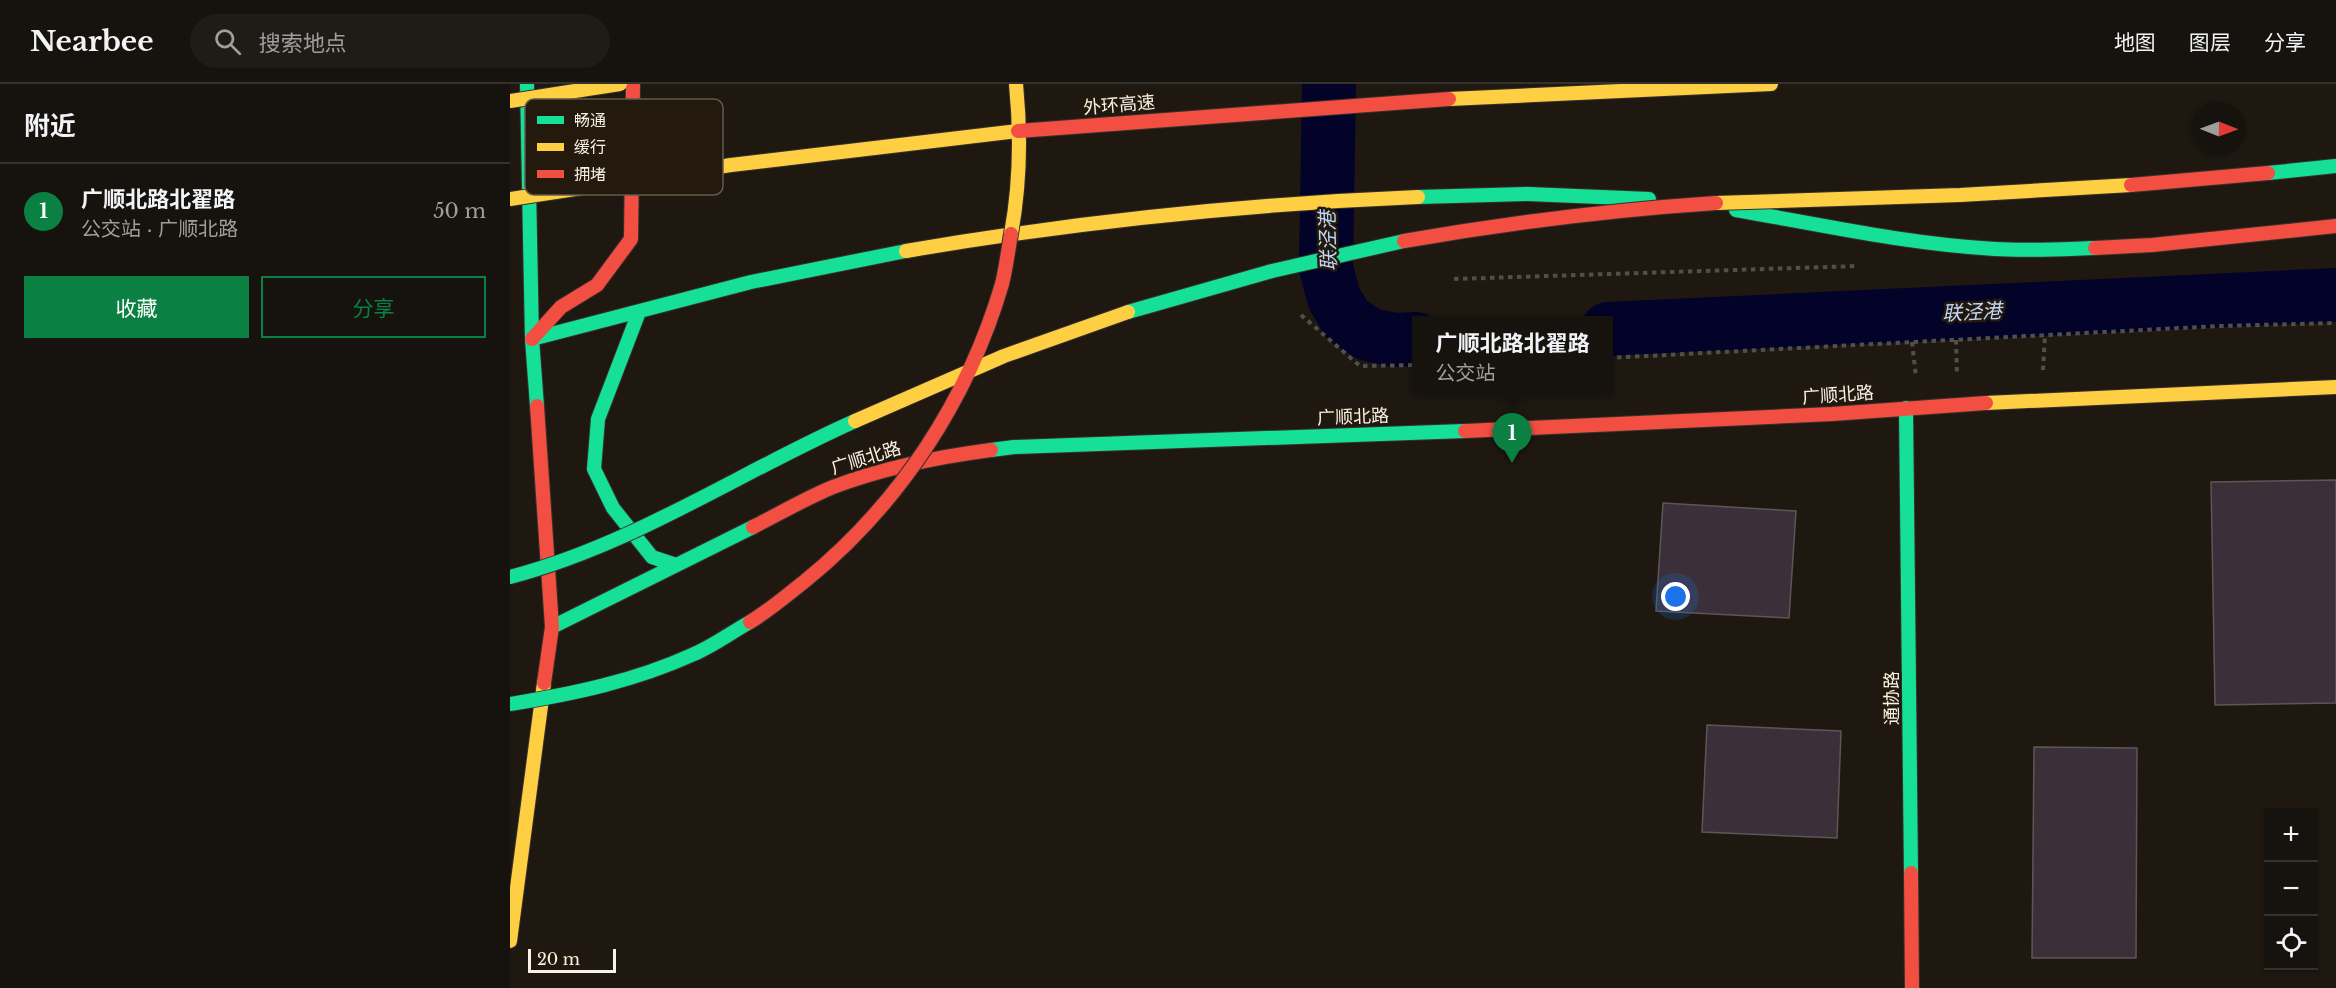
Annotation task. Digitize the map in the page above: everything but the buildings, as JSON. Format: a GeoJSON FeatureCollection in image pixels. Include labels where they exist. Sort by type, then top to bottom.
{"type":"FeatureCollection","features":[{"type":"Feature","properties":{"kind":"main road"},"geometry":{"type":"LineString","coordinates":[[510,101],[621,84]]}},
{"type":"Feature","properties":{"kind":"main road"},"geometry":{"type":"LineString","coordinates":[[633,84],[633,99]]}},
{"type":"Feature","properties":{"kind":"main road"},"geometry":{"type":"LineString","coordinates":[[510,704],[562,696],[626,680],[695,654],[768,611],[836,556],[889,500],[936,434],[974,362],[1002,283],[1018,196],[1016,84]]}},
{"type":"Feature","properties":{"kind":"main road","name":"外环高速"},"geometry":{"type":"LineString","coordinates":[[723,166],[1020,131],[1449,99],[1771,84]]}},
{"type":"Feature","properties":{"kind":"main road"},"geometry":{"type":"LineString","coordinates":[[510,577],[549,567],[647,526],[799,446],[1004,356],[1135,309],[1272,271],[1372,247],[1498,225],[1615,211],[1715,203],[1960,195],[2080,188],[2336,166]]}},
{"type":"Feature","properties":{"kind":"main road"},"geometry":{"type":"LineString","coordinates":[[526,340],[823,266],[910,250],[1034,231],[1267,206],[1395,197],[1480,193],[1609,196],[1716,207],[1909,241],[1994,249],[2051,250],[2152,245],[2336,226]]}},
{"type":"Feature","properties":{"kind":"main road"},"geometry":{"type":"LineString","coordinates":[[510,941],[552,627],[526,340],[526,195]]}},
{"type":"Feature","properties":{"kind":"main road","name":"外环高速"},"geometry":{"type":"LineString","coordinates":[[510,200],[542,195]]}},
{"type":"Feature","properties":{"kind":"main road"},"geometry":{"type":"LineString","coordinates":[[526,340],[561,307],[597,285],[631,239],[632,195]]}},
{"type":"Feature","properties":{"kind":"main road"},"geometry":{"type":"LineString","coordinates":[[639,312],[598,418],[594,469],[613,507],[652,557],[676,566]]}},
{"type":"Feature","properties":{"kind":"main road","name":"广顺北路"},"geometry":{"type":"LineString","coordinates":[[552,627],[831,488],[873,472],[966,453],[1014,447],[1525,428],[1832,414],[2016,401],[2336,387]]}},
{"type":"Feature","properties":{"kind":"main road","name":"通协路"},"geometry":{"type":"LineString","coordinates":[[1906,408],[1912,988]]}},
{"type":"Feature","properties":{"kind":"path"},"geometry":{"type":"LineString","coordinates":[[1301,315],[1360,366],[1412,365]]}},
{"type":"Feature","properties":{"kind":"path"},"geometry":{"type":"LineString","coordinates":[[1613,358],[2219,326],[2336,323]]}},
{"type":"Feature","properties":{"kind":"waterway","name":"联泾港"},"geometry":{"type":"LineString","coordinates":[[1329,84],[1326,268],[1334,298],[1347,320],[1368,334],[1394,340],[1412,339]]}},
{"type":"Feature","properties":{"kind":"waterway","name":"联泾港"},"geometry":{"type":"LineString","coordinates":[[1613,329],[2336,295]]}},
{"type":"Feature","properties":{"kind":"traffic: fast"},"geometry":{"type":"LineString","coordinates":[[527,84],[527,99]]}},
{"type":"Feature","properties":{"kind":"traffic: fast"},"geometry":{"type":"LineString","coordinates":[[2268,173],[2336,166]]}},
{"type":"Feature","properties":{"kind":"traffic: fast"},"geometry":{"type":"LineString","coordinates":[[1418,197],[1528,194],[1649,199]]}},
{"type":"Feature","properties":{"kind":"traffic: fast"},"geometry":{"type":"LineString","coordinates":[[529,195],[532,339],[537,406]]}},
{"type":"Feature","properties":{"kind":"traffic: fast"},"geometry":{"type":"LineString","coordinates":[[1736,210],[1865,233],[1962,247],[2020,250],[2095,248]]}},
{"type":"Feature","properties":{"kind":"traffic: fast"},"geometry":{"type":"LineString","coordinates":[[1128,312],[1272,271],[1404,241]]}},
{"type":"Feature","properties":{"kind":"traffic: fast"},"geometry":{"type":"LineString","coordinates":[[532,339],[751,282],[906,251]]}},
{"type":"Feature","properties":{"kind":"traffic: fast"},"geometry":{"type":"LineString","coordinates":[[639,312],[598,419],[594,469],[613,508],[652,557],[676,565]]}},
{"type":"Feature","properties":{"kind":"traffic: fast"},"geometry":{"type":"LineString","coordinates":[[1906,408],[1911,873]]}},
{"type":"Feature","properties":{"kind":"traffic: fast"},"geometry":{"type":"LineString","coordinates":[[510,577],[555,563],[643,527],[855,421]]}},
{"type":"Feature","properties":{"kind":"traffic: fast"},"geometry":{"type":"LineString","coordinates":[[991,450],[1014,447],[1465,431]]}},
{"type":"Feature","properties":{"kind":"traffic: fast"},"geometry":{"type":"LineString","coordinates":[[552,627],[753,527]]}},
{"type":"Feature","properties":{"kind":"traffic: fast"},"geometry":{"type":"LineString","coordinates":[[510,704],[580,691],[649,672],[701,651],[750,622]]}},
{"type":"Feature","properties":{"kind":"traffic: slow"},"geometry":{"type":"LineString","coordinates":[[510,101],[620,84]]}},
{"type":"Feature","properties":{"kind":"traffic: slow"},"geometry":{"type":"LineString","coordinates":[[1011,234],[1019,159],[1016,84]]}},
{"type":"Feature","properties":{"kind":"traffic: slow"},"geometry":{"type":"LineString","coordinates":[[1449,99],[1771,84]]}},
{"type":"Feature","properties":{"kind":"traffic: slow"},"geometry":{"type":"LineString","coordinates":[[723,166],[1018,131]]}},
{"type":"Feature","properties":{"kind":"traffic: slow"},"geometry":{"type":"LineString","coordinates":[[1716,203],[1960,195],[2131,185]]}},
{"type":"Feature","properties":{"kind":"traffic: slow"},"geometry":{"type":"LineString","coordinates":[[510,199],[536,195]]}},
{"type":"Feature","properties":{"kind":"traffic: slow"},"geometry":{"type":"LineString","coordinates":[[906,251],[1033,231],[1161,216],[1290,204],[1418,197]]}},
{"type":"Feature","properties":{"kind":"traffic: slow"},"geometry":{"type":"LineString","coordinates":[[855,421],[1004,356],[1128,312]]}},
{"type":"Feature","properties":{"kind":"traffic: slow"},"geometry":{"type":"LineString","coordinates":[[1986,403],[2336,387]]}},
{"type":"Feature","properties":{"kind":"traffic: slow"},"geometry":{"type":"LineString","coordinates":[[510,941],[544,683]]}},
{"type":"Feature","properties":{"kind":"traffic: jam"},"geometry":{"type":"LineString","coordinates":[[633,84],[633,99]]}},
{"type":"Feature","properties":{"kind":"traffic: jam"},"geometry":{"type":"LineString","coordinates":[[1018,131],[1449,99]]}},
{"type":"Feature","properties":{"kind":"traffic: jam"},"geometry":{"type":"LineString","coordinates":[[2131,185],[2268,173]]}},
{"type":"Feature","properties":{"kind":"traffic: jam"},"geometry":{"type":"LineString","coordinates":[[532,339],[561,307],[597,285],[631,239],[632,195]]}},
{"type":"Feature","properties":{"kind":"traffic: jam"},"geometry":{"type":"LineString","coordinates":[[1404,241],[1559,218],[1716,203]]}},
{"type":"Feature","properties":{"kind":"traffic: jam"},"geometry":{"type":"LineString","coordinates":[[2095,248],[2152,245],[2336,226]]}},
{"type":"Feature","properties":{"kind":"traffic: jam"},"geometry":{"type":"LineString","coordinates":[[750,622],[785,597],[839,551],[871,519],[926,448],[950,409],[988,327],[1002,284],[1011,234]]}},
{"type":"Feature","properties":{"kind":"traffic: jam"},"geometry":{"type":"LineString","coordinates":[[1465,431],[1832,414],[1986,403]]}},
{"type":"Feature","properties":{"kind":"traffic: jam"},"geometry":{"type":"LineString","coordinates":[[537,406],[552,627],[544,683]]}},
{"type":"Feature","properties":{"kind":"traffic: jam"},"geometry":{"type":"LineString","coordinates":[[753,527],[813,496],[852,480],[910,464],[991,450]]}},
{"type":"Feature","properties":{"kind":"traffic: jam"},"geometry":{"type":"LineString","coordinates":[[1911,873],[1912,988]]}},
{"type":"Feature","properties":{"kind":"place","name":"广顺北路北翟路"},"geometry":{"type":"Point","coordinates":[1512,463]}}]}
